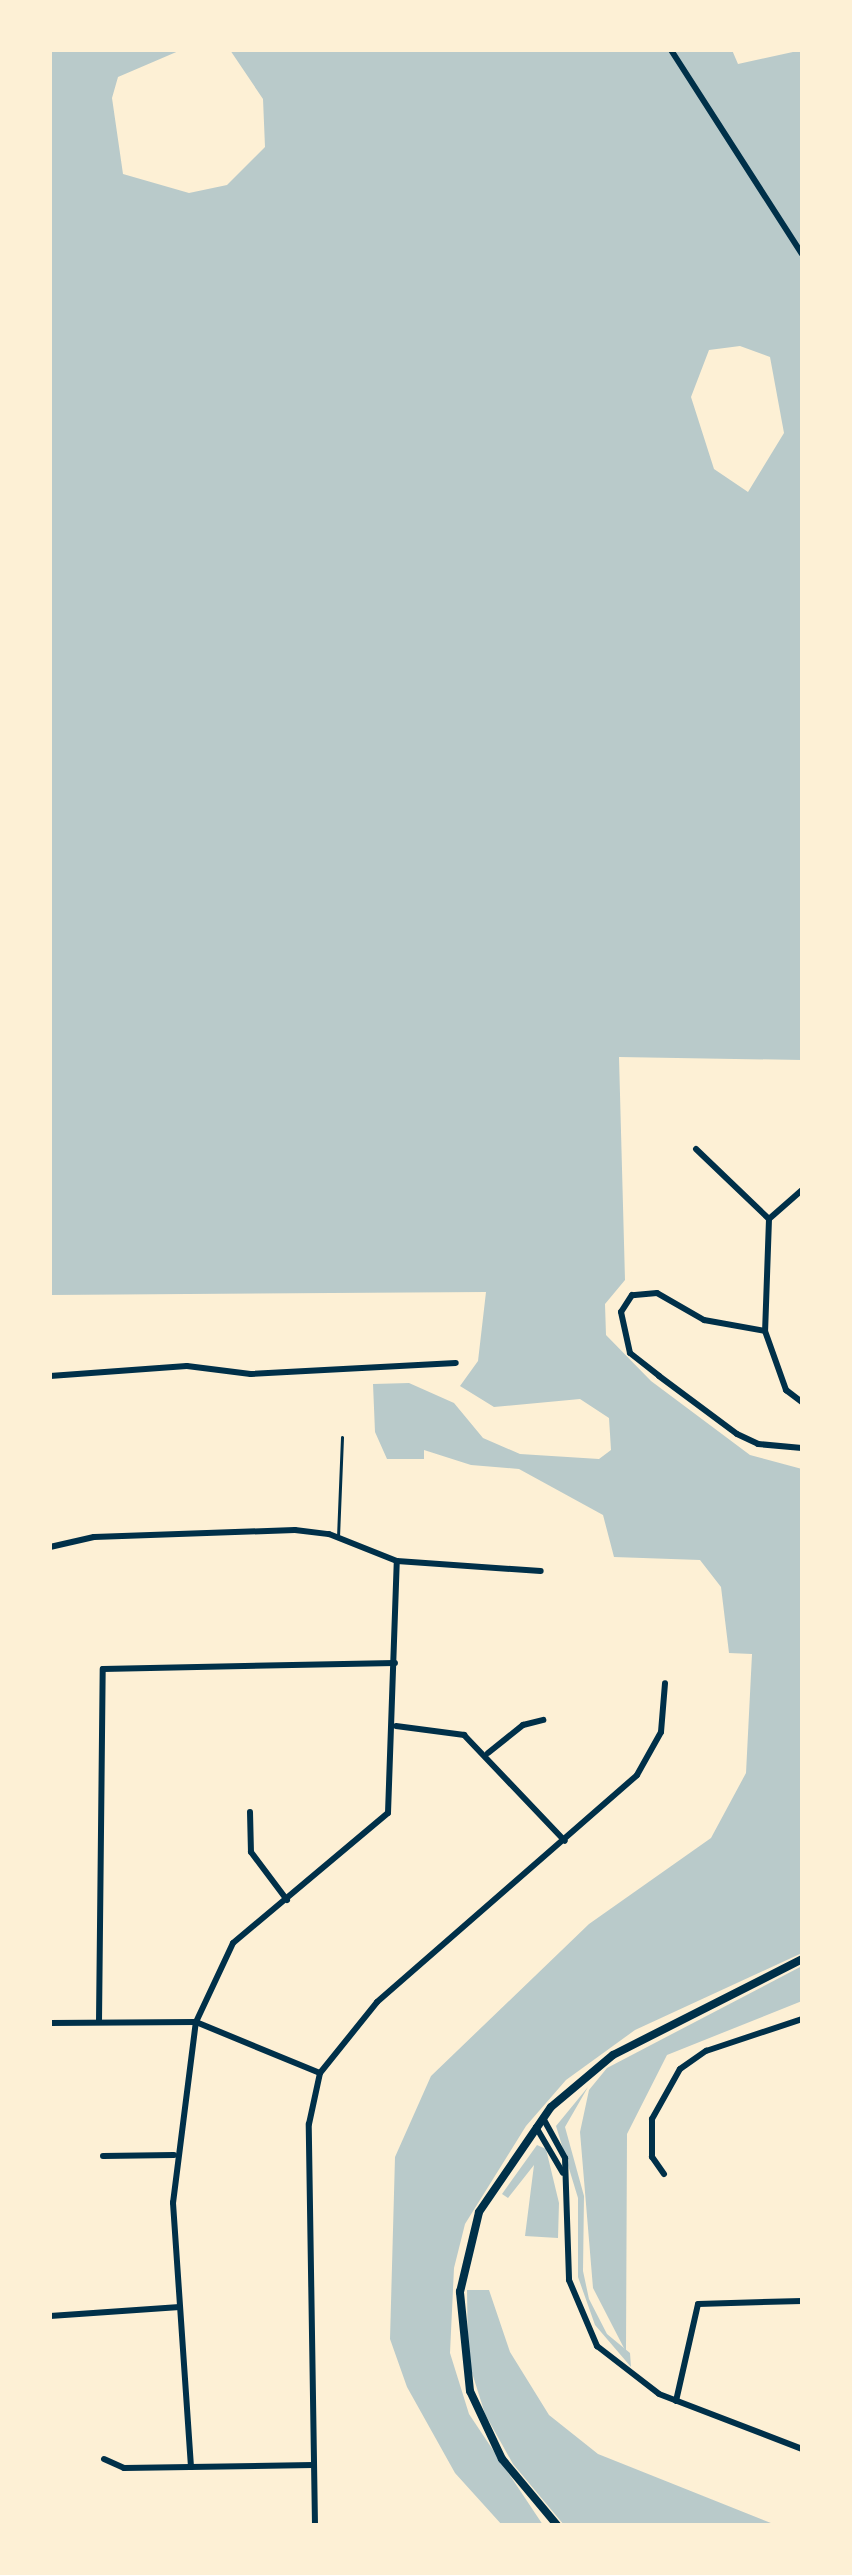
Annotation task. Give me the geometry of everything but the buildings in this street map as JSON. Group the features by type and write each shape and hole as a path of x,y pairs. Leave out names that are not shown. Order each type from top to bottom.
{"main road":[{"path":"557,2525 490,2439 470,2391 459,2327 479,2212 543,2118 624,2048 802,1959"}],"street":[{"path":"671,50 802,254"},
{"path":"696,1149 769,1219"},
{"path":"802,1190 769,1219 765,1331 786,1390 802,1402"},
{"path":"765,1331 704,1320 657,1293 632,1295 621,1312 630,1353 659,1376 737,1434 758,1444 802,1448"},
{"path":"50,1376 456,1363"},
{"path":"50,1547 94,1537 282,1530 338,1538 397,1561 541,1571"},
{"path":"191,2467 174,2155 196,2022 227,1952 384,1819 394,1792 397,1561"},
{"path":"99,2022 103,1669 395,1663"},
{"path":"315,2525 309,2124 320,2073 377,2002 565,1841 652,1752 665,1683"},
{"path":"488,1753 523,1725 543,1720"},
{"path":"396,1726 442,1727 488,1753 565,1841"},
{"path":"250,1812 251,1852 287,1900"},
{"path":"664,2174 652,2157 652,2119 680,2069 706,2051 802,2019"},
{"path":"50,2023 196,2022 320,2073"},
{"path":"543,2118 558,2137 569,2280 583,2322 629,2377 676,2401 802,2449"},
{"path":"536,2127 563,2173"},
{"path":"103,2156 174,2155"},
{"path":"676,2401 698,2304 802,2301"},
{"path":"50,2316 180,2307"},
{"path":"104,2459 124,2468 313,2465"}],"lane":[{"path":"338,1538 342,1437"}],"shaded area":[{"path":"50,50 181,50 118,77 112,98 123,174 189,193 227,185 265,147 263,99 230,50 732,50 738,64 802,50 802,1060 619,1057 625,1280 605,1304 606,1335 651,1381 750,1455 802,1469 802,1953 635,2030 566,2080 526,2126 465,2224 454,2268 450,2353 469,2414 543,2525 502,2525 455,2473 407,2387 390,2339 395,2157 431,2076 589,1924 711,1838 746,1773 752,1654 729,1653 721,1587 700,1560 614,1557 603,1515 519,1469 471,1465 424,1450 424,1459 387,1459 375,1432 373,1384 409,1383 454,1403 483,1438 520,1454 599,1459 611,1450 609,1418 580,1399 494,1407 460,1386 478,1361 486,1292 50,1295","holes":["740,346 770,357 784,433 748,492 714,469 691,397 709,350"]},
{"path":"802,1966 802,2001 667,2055 627,2134 626,2352 593,2288 580,2132 589,2090 607,2068"},
{"path":"588,2087 565,2127 584,2196 583,2271 589,2299 607,2334 630,2353 631,2367 595,2325 578,2277 578,2198 556,2126"},
{"path":"537,2145 546,2149 559,2203 558,2238 525,2236 534,2165 508,2198 502,2194"},
{"path":"467,2290 489,2290 510,2352 549,2415 598,2454 776,2525 564,2525 513,2464 485,2414 468,2360"}]}
